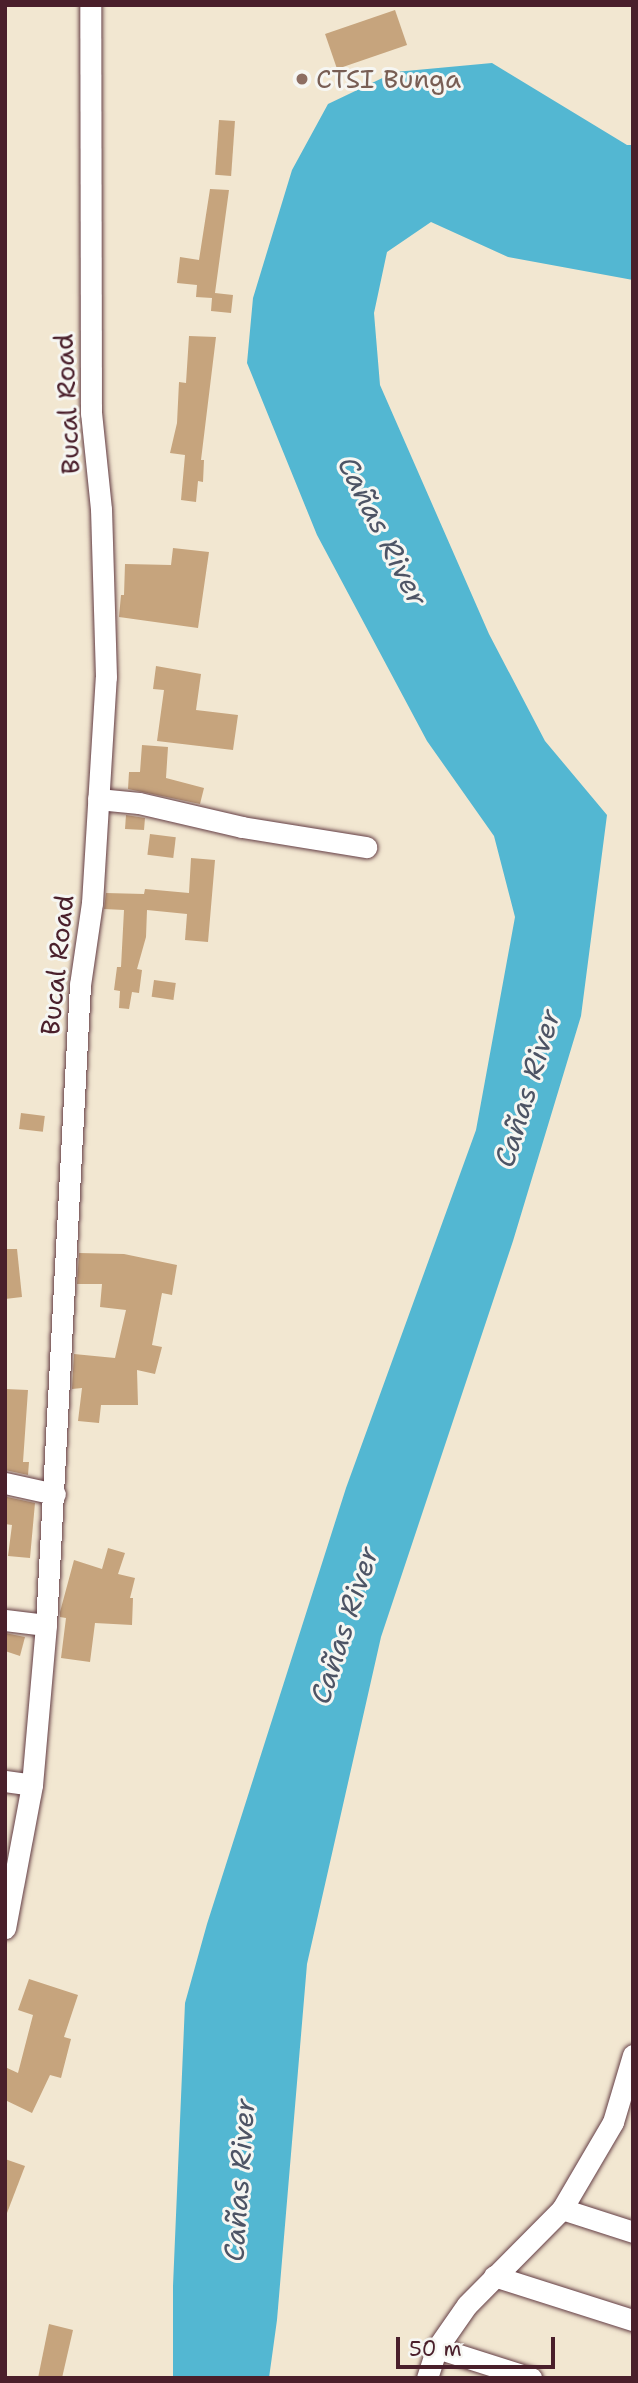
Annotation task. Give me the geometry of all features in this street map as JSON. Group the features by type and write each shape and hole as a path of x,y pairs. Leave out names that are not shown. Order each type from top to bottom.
{"street":[{"name":"Bucal Road","path":"5,1928 32,1785 46,1625 80,985 92,903 106,677 101,509 91,414 90,5"},
{"path":"98,799 139,803 242,827 366,847"},
{"path":"5,1483 55,1494"},
{"path":"5,1620 46,1625"},
{"path":"5,1781 32,1785"},
{"path":"427,2378 437,2348 467,2305 562,2209 623,2125 633,2055"},
{"path":"562,2209 633,2232"},
{"path":"494,2276 633,2320"},
{"path":"437,2348 531,2378"}],"water":[{"name":"Cañas River","path":"492,63 627,145 633,145 633,280 508,257 431,222 387,252 374,313 380,385 489,634 545,741 607,815 581,1016 513,1241 381,1637 307,1964 277,2320 269,2378 173,2378 173,2286 185,2003 207,1924 346,1488 476,1130 515,917 494,836 427,741 317,535 247,363 253,298 292,170 328,104 395,72"}],"building":[{"path":"395,10 407,45 337,69 325,34"},
{"path":"219,120 235,121 231,176 215,175"},
{"path":"210,189 229,190 215,293 233,295 231,313 211,311 212,298 196,297 197,285 177,283 180,257 199,260"},
{"path":"189,336 216,337 201,460 204,460 203,482 198,481 196,502 181,500 185,455 170,453 177,423 179,382 186,383"},
{"path":"173,548 209,552 198,628 119,617 121,595 124,595 125,564 171,565"},
{"path":"156,666 201,674 196,710 238,715 233,750 157,741 164,690 153,689"},
{"path":"142,745 168,747 166,778 204,788 200,804 128,789 129,772 140,772"},
{"path":"126,815 145,818 144,830 125,829"},
{"path":"150,834 176,837 173,858 147,855"},
{"path":"191,858 215,860 208,942 185,940 187,914 147,910 146,937 137,969 142,970 139,993 132,992 129,1009 119,1008 120,991 114,990 117,967 121,967 124,910 104,909 106,893 144,894 145,889 189,893"},
{"path":"154,980 176,983 173,1000 152,997"},
{"path":"21,1113 45,1116 43,1132 19,1129"},
{"path":"5,1249 17,1249 22,1297 5,1299"},
{"path":"79,1253 124,1254 177,1265 172,1295 162,1293 152,1345 162,1347 155,1374 137,1370 138,1405 101,1405 99,1423 78,1421 82,1388 72,1389 74,1354 115,1358 126,1310 100,1307 102,1284 77,1284"},
{"path":"5,1389 28,1390 23,1462 29,1462 28,1475 5,1470"},
{"path":"7,1497 35,1503 30,1558 8,1556 12,1525 5,1524"},
{"path":"108,1548 125,1553 118,1574 135,1578 130,1598 133,1598 132,1625 95,1623 90,1662 61,1658 66,1618 60,1617 60,1612 74,1560 102,1569"},
{"path":"5,1633 25,1637 20,1656 5,1651"},
{"path":"29,1979 78,1995 64,2037 71,2039 61,2078 50,2075 32,2113 5,2100 5,2067 18,2073 33,2015 18,2010"},
{"path":"5,2159 25,2166 7,2213 5,2213"},
{"path":"49,2324 73,2330 62,2378 38,2378"}],"place":[{"name":"CTSI Bunga","path":"302,79"}]}
